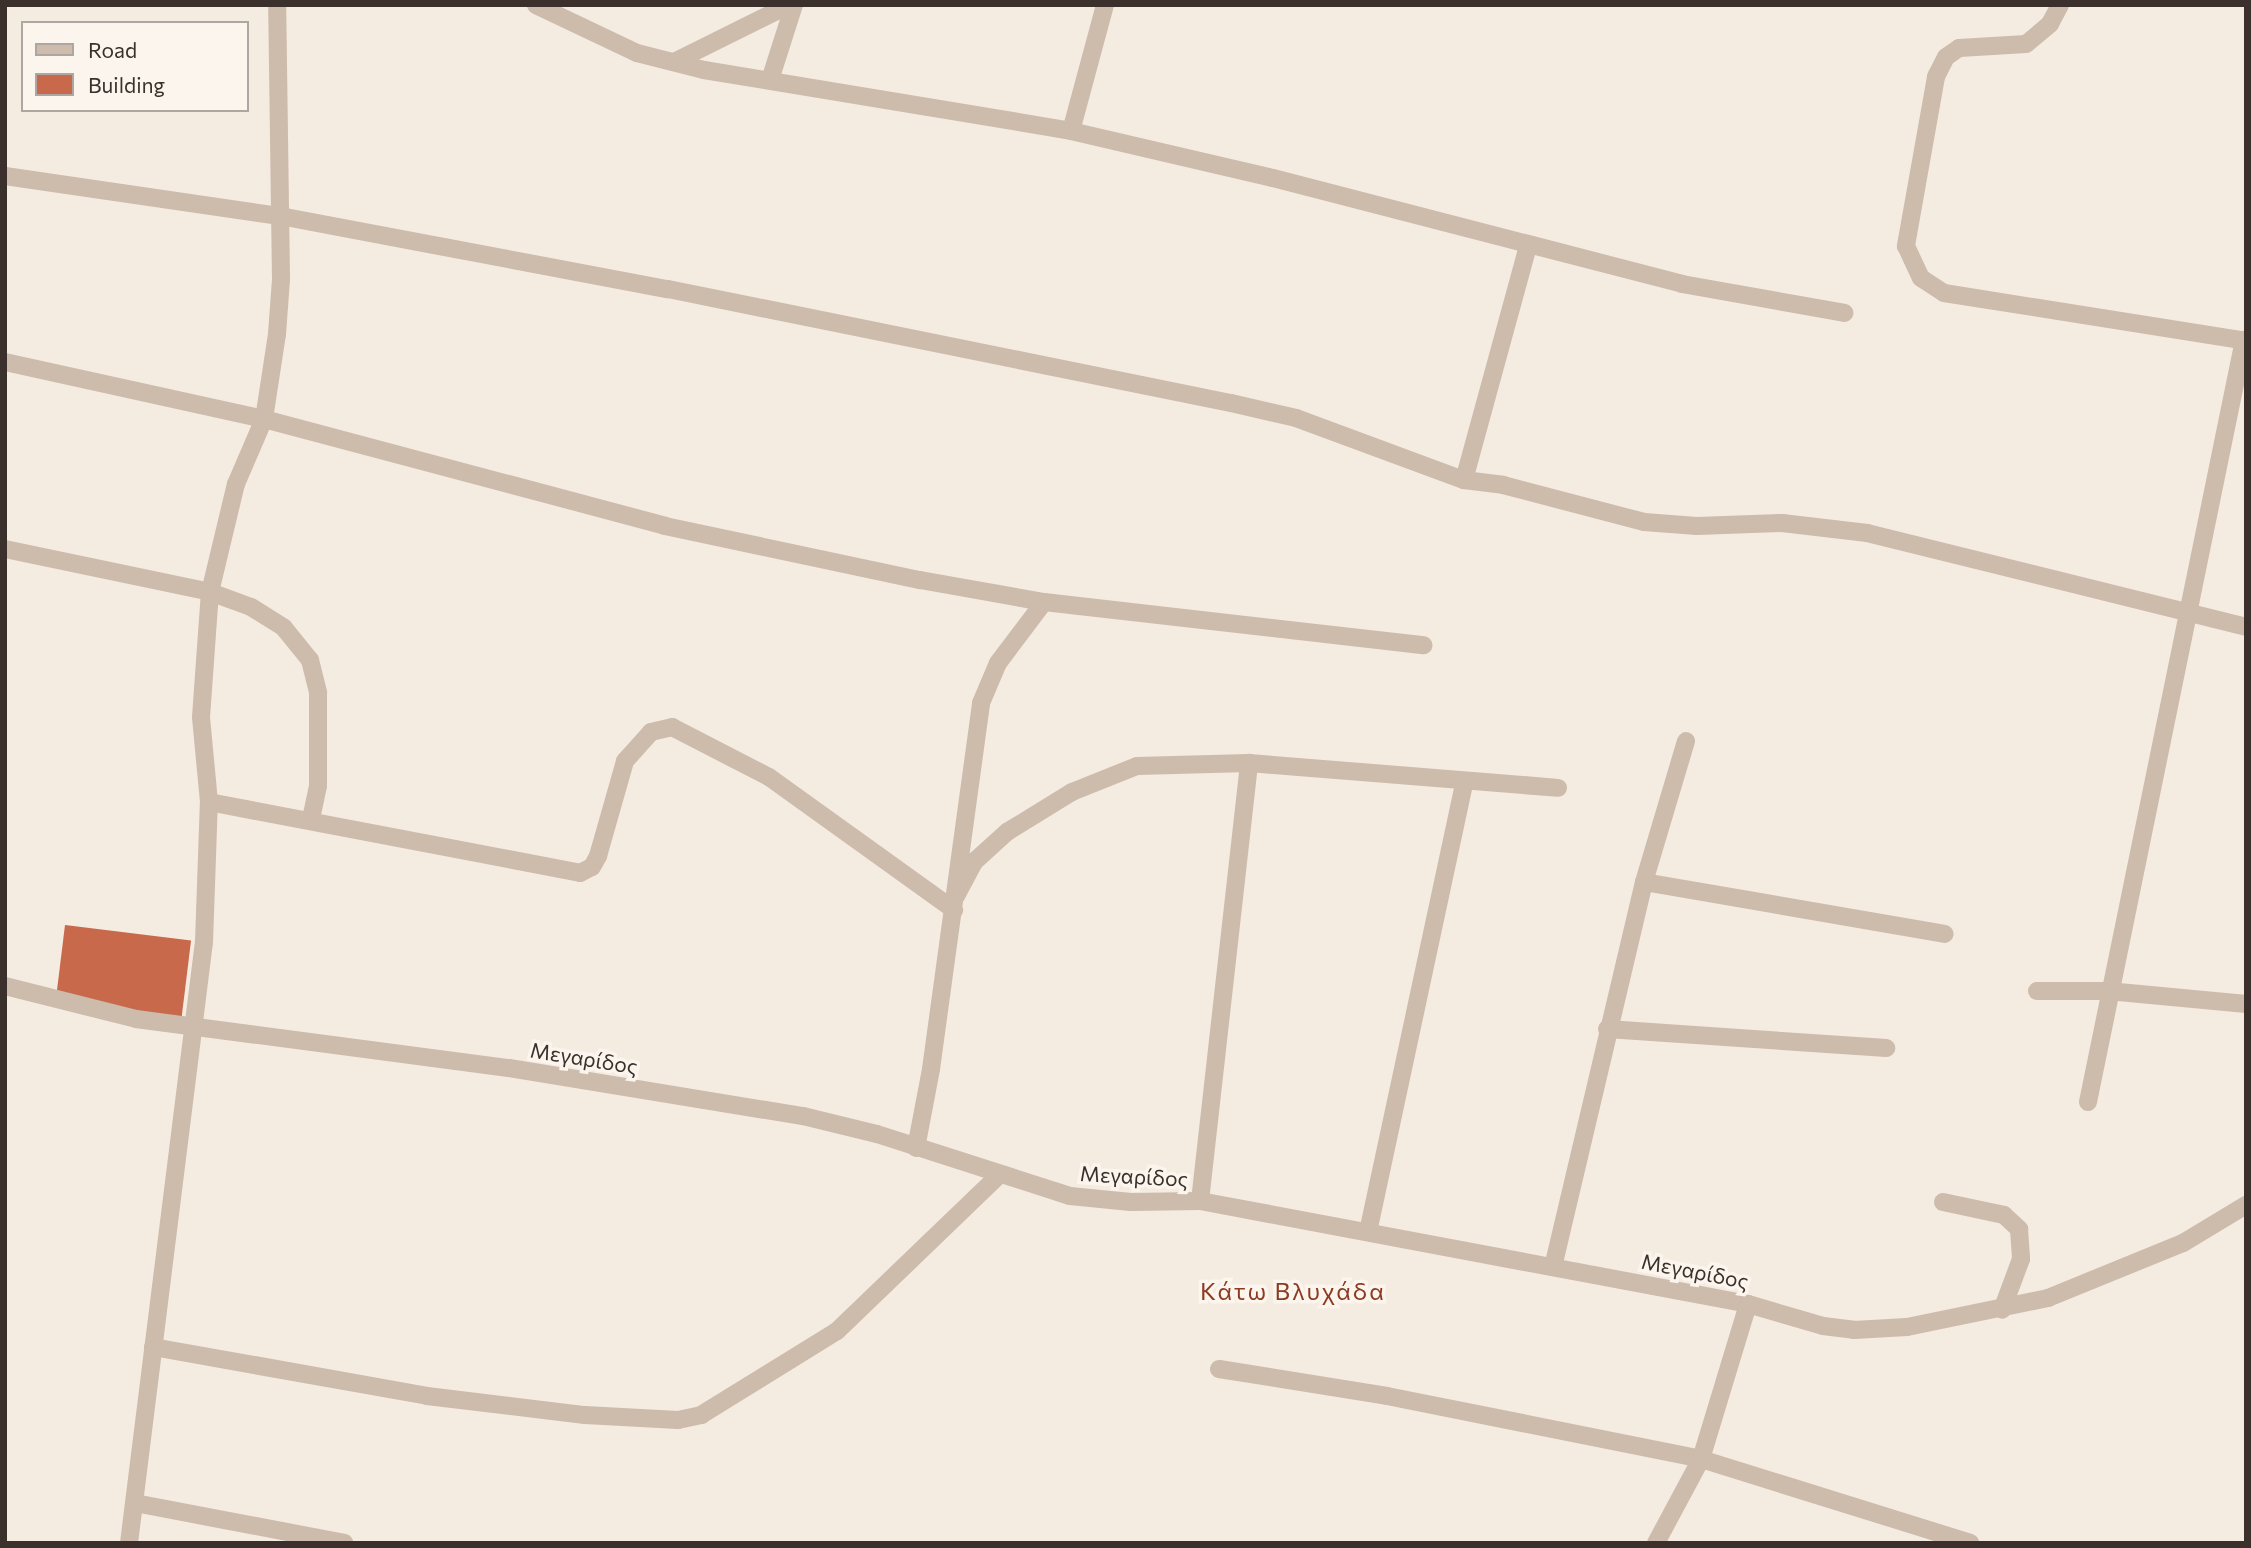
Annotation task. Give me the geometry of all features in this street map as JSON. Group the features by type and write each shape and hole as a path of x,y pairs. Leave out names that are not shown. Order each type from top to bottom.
{"street":[{"path":"129,1543 191,1028 204,942 209,802 201,717 210,592 236,484 264,419 277,334 280,216 277,5"},
{"path":"536,5 637,53 674,62 1071,131 1273,178 1682,284 1844,313"},
{"path":"674,62 792,5"},
{"path":"770,80 792,5"},
{"path":"1071,131 1105,5"},
{"path":"2060,5 2050,24 2026,44 1959,48 1946,57 1936,77 1906,246 1921,278 1944,293 2245,341 2190,615 2108,991 2088,1102"},
{"path":"5,176 280,216 1231,403 1296,418 1464,480 1503,485 1644,522 1698,526 1782,523 1867,533 2246,627"},
{"path":"1464,480 1528,246"},
{"path":"5,362 264,419 666,526 1044,602 1424,645"},
{"path":"5,549 210,592 251,607 284,628 310,660 321,722 318,786 311,820"},
{"path":"916,1148 955,903 981,703 998,663 1044,602"},
{"path":"209,802 580,873 592,867 598,856 625,761 651,732 672,727 769,778 955,903"},
{"path":"1553,1268 1607,1029 1644,882 1686,741"},
{"path":"955,903 975,861 1007,832 1072,792 1137,766 1250,763 1464,783 1558,788"},
{"path":"1200,1201 1250,763"},
{"path":"1368,1232 1464,783"},
{"path":"1644,882 1945,934"},
{"name":"Μεγαρίδος","path":"5,986 191,1028 509,1068 790,1114 877,1134 998,1176 1070,1196 1131,1202 1200,1201 1748,1304 1811,1323 1854,1330 1907,1327 2002,1310 2100,1279 2171,1248 2246,1205"},
{"path":"2037,991 2108,991 2246,1004"},
{"path":"1607,1029 1886,1048"},
{"path":"153,1347 427,1396 585,1415 678,1420 701,1415 836,1331 998,1176"},
{"path":"1943,1202 2004,1215 2019,1229 2021,1259 2002,1310"},
{"path":"1656,1543 1701,1459 1748,1304"},
{"path":"1219,1369 1387,1395 1701,1459 1970,1543"},
{"path":"135,1503 344,1543"}],"building":[{"path":"65,925 191,940 182,1017 56,1001"}],"district":[{"name":"Κάτω Βλυχάδα","path":"1293,1291"}]}
